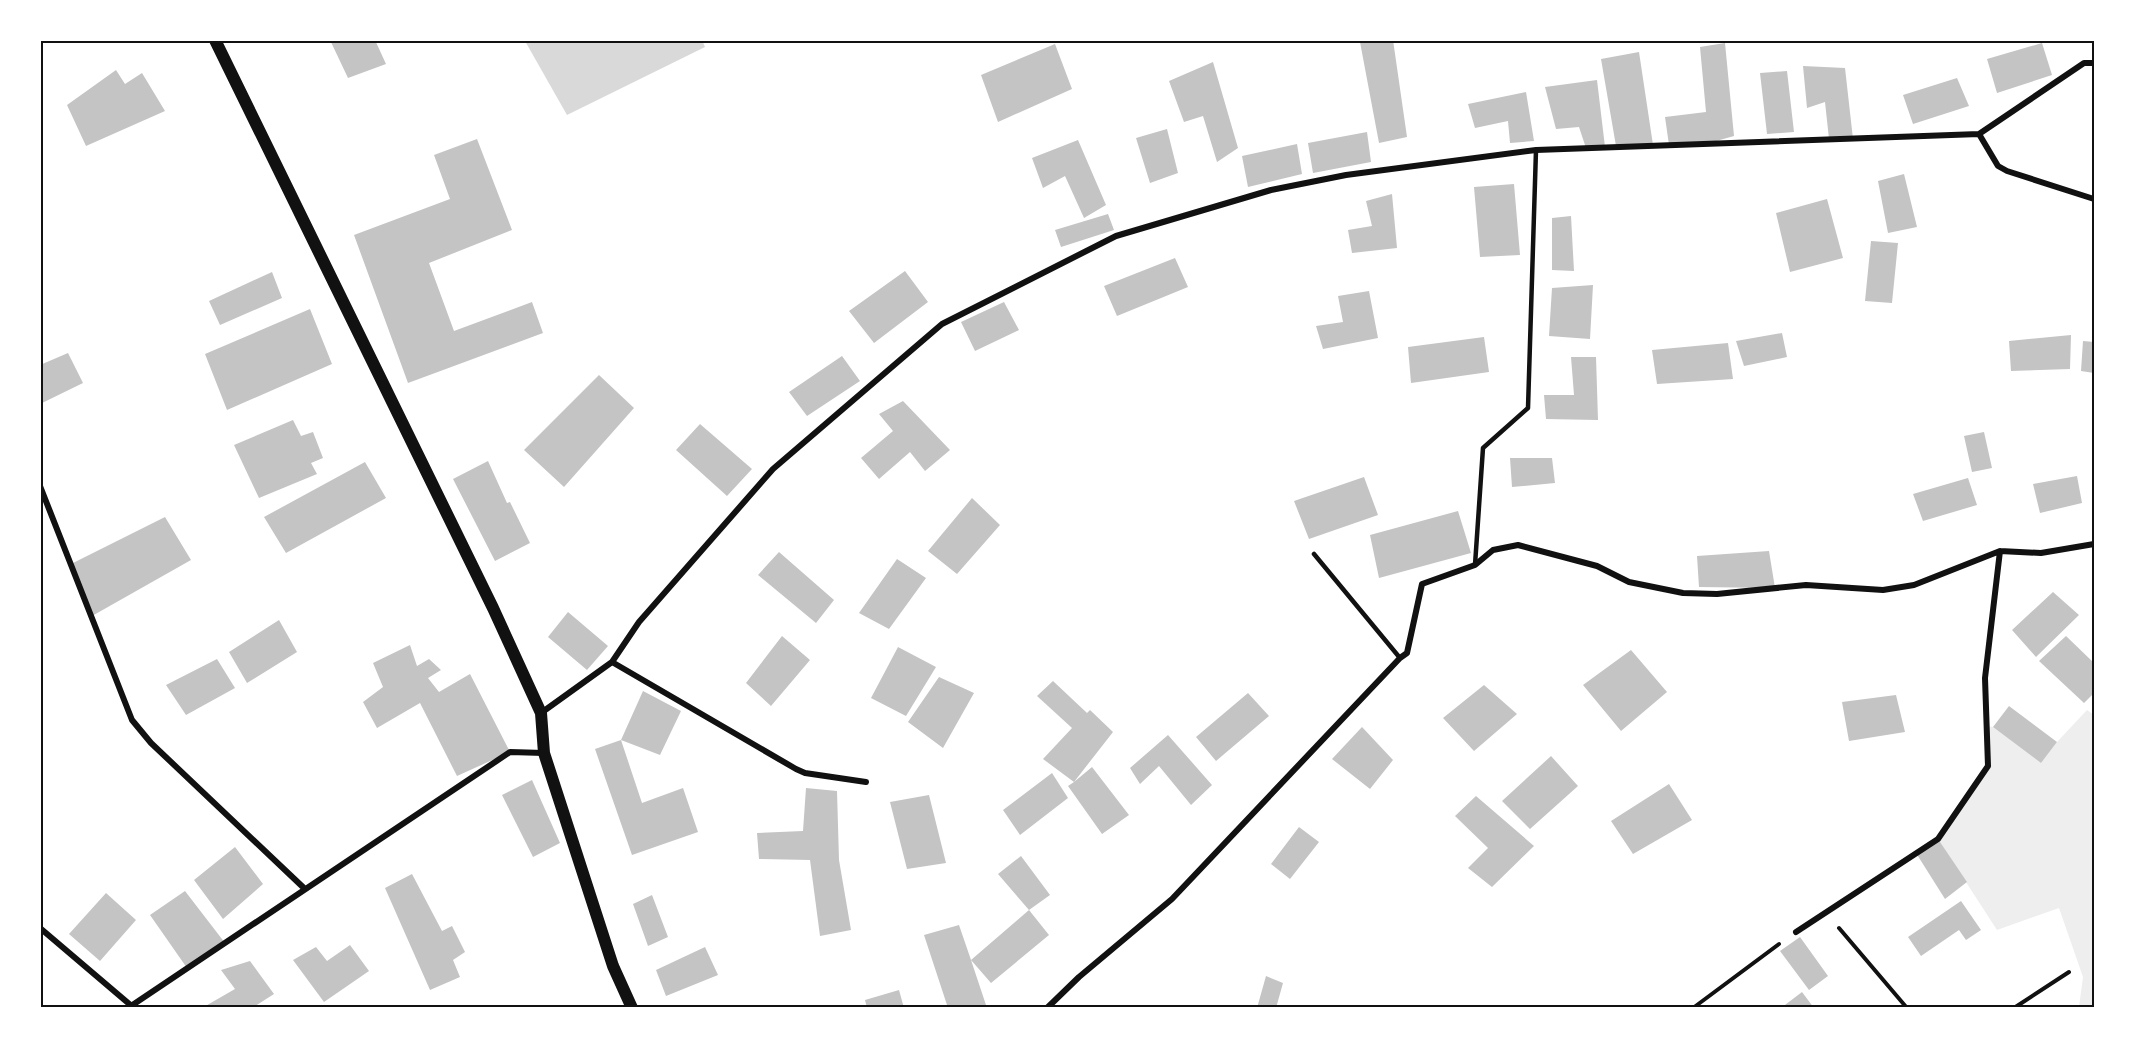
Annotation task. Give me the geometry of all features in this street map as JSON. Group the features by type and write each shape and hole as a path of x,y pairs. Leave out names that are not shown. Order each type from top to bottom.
{"main road":[{"path":"215,40 493,608 541,713 543,753 613,966 632,1008"}],"street":[{"path":"541,713 612,662 639,622 772,469 942,324 1116,236 1270,190 1346,175 1536,150 1979,134 2084,63 2094,63"},
{"path":"1979,134 1998,166 2007,171 2094,199"},
{"path":"40,486 132,720 151,743 305,889"},
{"path":"1047,1008 1079,977 1172,899 1407,653 1422,584 1475,565 1493,550 1518,545 1597,566 1629,582 1683,593 1717,594 1806,585 1883,590 1914,585 2000,552 2041,553 2094,544"},
{"path":"1796,932 1938,839 1988,766 1985,678 2000,552"},
{"path":"612,662 796,769 805,773 866,782"},
{"path":"40,928 131,1007 510,752 543,753"}],"lane":[{"path":"1475,565 1483,448 1528,408 1536,150"},
{"path":"1314,554 1400,658"}],"path":[{"path":"1825,912 1907,1008"},
{"path":"1693,1008 1796,932"},
{"path":"2014,1008 2069,972"}],"shaded area":[{"path":"702,40 705,47 567,115 525,41"},
{"path":"2087,710 2094,715 2094,1007 2079,1007 2083,977 2059,908 1997,930 1938,839 1988,766 1986,726 1993,727 2041,763"}],"building":[{"path":"330,40 375,40 386,64 348,78"},
{"path":"1393,40 1407,137 1379,143 1360,42"},
{"path":"1725,43 1734,136 1709,143 1669,145 1665,117 1706,112 1700,47"},
{"path":"2042,43 2052,75 1997,93 1987,59"},
{"path":"1055,44 1072,89 998,122 981,75"},
{"path":"1639,52 1653,145 1616,146 1601,59"},
{"path":"1213,62 1238,148 1217,162 1203,116 1184,122 1169,81"},
{"path":"1803,66 1845,68 1853,139 1829,139 1825,102 1807,108"},
{"path":"116,70 125,84 142,73 165,111 86,146 67,105"},
{"path":"1787,71 1794,132 1767,134 1760,73"},
{"path":"1957,78 1969,106 1913,124 1903,95"},
{"path":"1597,80 1605,147 1586,148 1579,127 1556,129 1545,87"},
{"path":"1526,92 1534,141 1510,143 1508,121 1475,128 1468,104"},
{"path":"1167,129 1178,173 1150,183 1136,138"},
{"path":"1367,132 1371,162 1313,173 1308,143"},
{"path":"477,139 512,230 429,263 454,331 532,302 543,333 408,383 354,235 450,199 434,155"},
{"path":"1078,140 1106,205 1084,218 1065,176 1043,188 1032,158"},
{"path":"1297,144 1302,174 1248,187 1242,156"},
{"path":"1904,174 1917,227 1888,233 1878,181"},
{"path":"1514,184 1520,255 1480,257 1474,187"},
{"path":"1392,194 1397,248 1352,253 1348,230 1372,226 1366,201"},
{"path":"1827,199 1843,258 1790,272 1776,213"},
{"path":"1108,214 1114,230 1061,247 1055,230"},
{"path":"1571,216 1574,271 1552,270 1552,218"},
{"path":"1871,241 1898,243 1892,303 1865,301"},
{"path":"1175,258 1188,287 1117,316 1104,286"},
{"path":"905,271 928,302 874,343 849,311"},
{"path":"272,272 282,298 220,325 209,301"},
{"path":"1593,285 1590,339 1549,336 1552,288"},
{"path":"1369,291 1378,338 1323,349 1316,326 1343,322 1338,296"},
{"path":"1004,302 1019,330 975,351 961,322"},
{"path":"310,309 332,364 227,410 205,354"},
{"path":"1782,333 1787,357 1744,366 1736,341"},
{"path":"2071,335 2070,369 2011,371 2009,341"},
{"path":"1484,337 1489,372 1411,383 1408,347"},
{"path":"2083,341 2094,342 2094,373 2081,371"},
{"path":"1728,343 1733,379 1657,384 1652,350"},
{"path":"68,353 83,383 40,404 40,365"},
{"path":"842,356 860,381 807,416 789,392"},
{"path":"1571,357 1596,357 1598,420 1546,419 1544,395 1574,395"},
{"path":"599,375 634,408 564,487 524,450"},
{"path":"903,401 950,450 925,471 910,452 879,479 861,458 893,431 879,414"},
{"path":"293,420 301,436 313,432 323,458 311,463 317,474 259,498 234,445"},
{"path":"700,424 752,469 727,496 676,450"},
{"path":"1984,432 1992,468 1972,472 1964,436"},
{"path":"1510,458 1552,458 1555,483 1512,487"},
{"path":"488,461 507,503 510,502 530,543 495,561 453,479"},
{"path":"365,462 386,498 286,553 264,517"},
{"path":"2077,476 2082,503 2040,513 2033,484"},
{"path":"1364,477 1378,515 1309,539 1294,501"},
{"path":"1968,478 1977,505 1923,521 1913,494"},
{"path":"972,498 1000,525 957,574 928,551"},
{"path":"1458,511 1471,553 1379,578 1370,535"},
{"path":"165,517 191,560 92,616 71,564"},
{"path":"1769,551 1775,588 1699,587 1697,556"},
{"path":"779,552 834,600 816,623 758,575"},
{"path":"897,559 926,578 889,629 859,613"},
{"path":"2053,592 2079,615 2036,657 2012,630"},
{"path":"568,612 608,646 587,670 548,637"},
{"path":"279,620 297,652 247,683 229,652"},
{"path":"782,636 810,660 771,706 746,683"},
{"path":"2066,636 2094,663 2094,693 2084,703 2039,661"},
{"path":"410,645 417,666 429,659 441,670 428,678 439,692 470,674 510,752 457,776 420,703 377,728 363,702 383,687 373,663"},
{"path":"898,647 936,667 906,716 871,698"},
{"path":"1631,650 1667,692 1621,731 1583,685"},
{"path":"217,659 235,688 186,715 166,685"},
{"path":"939,677 974,693 943,748 908,722"},
{"path":"1053,681 1087,713 1090,710 1113,732 1074,782 1043,759 1072,728 1037,696"},
{"path":"1484,685 1517,714 1474,751 1443,718"},
{"path":"643,691 681,711 660,755 621,740"},
{"path":"1248,693 1269,716 1216,761 1196,737"},
{"path":"1896,695 1905,732 1849,741 1842,702"},
{"path":"2009,706 2057,742 2041,763 1993,727"},
{"path":"1362,727 1393,760 1370,789 1332,759"},
{"path":"1168,735 1212,785 1191,805 1159,766 1140,784 1130,768"},
{"path":"621,740 642,803 683,788 698,832 632,855 595,749"},
{"path":"1551,756 1578,786 1530,829 1502,801"},
{"path":"1092,767 1129,815 1102,834 1068,786"},
{"path":"1052,773 1068,798 1020,835 1003,810"},
{"path":"532,780 560,843 533,857 502,795"},
{"path":"1669,784 1692,820 1633,854 1611,821"},
{"path":"806,788 837,791 839,860 851,930 820,936 810,860 759,859 757,833 803,831"},
{"path":"929,795 946,863 907,869 890,802"},
{"path":"1476,796 1534,846 1492,887 1468,868 1488,848 1455,816"},
{"path":"1299,827 1319,842 1290,879 1271,864"},
{"path":"1938,839 1967,882 1945,899 1916,853"},
{"path":"235,847 263,884 223,919 194,880"},
{"path":"1021,856 1050,895 1029,910 998,874"},
{"path":"412,874 442,931 452,926 465,952 453,960 460,977 430,990 385,888"},
{"path":"185,891 225,943 187,968 150,915"},
{"path":"106,893 136,920 100,961 69,934"},
{"path":"652,895 668,937 648,946 633,904"},
{"path":"1961,901 1981,930 1966,940 1959,930 1921,956 1908,937"},
{"path":"1029,910 1049,935 991,983 971,960"},
{"path":"959,925 987,1008 948,1008 924,935"},
{"path":"1800,937 1828,976 1809,990 1780,951"},
{"path":"350,945 369,971 324,1002 293,960 316,947 327,961"},
{"path":"705,947 718,975 666,996 656,970"},
{"path":"250,961 274,994 252,1008 202,1008 235,989 221,970"},
{"path":"1266,976 1283,983 1276,1008 1257,1008"},
{"path":"899,990 904,1008 867,1008 865,1000"},
{"path":"1802,992 1814,1008 1781,1008"}]}
